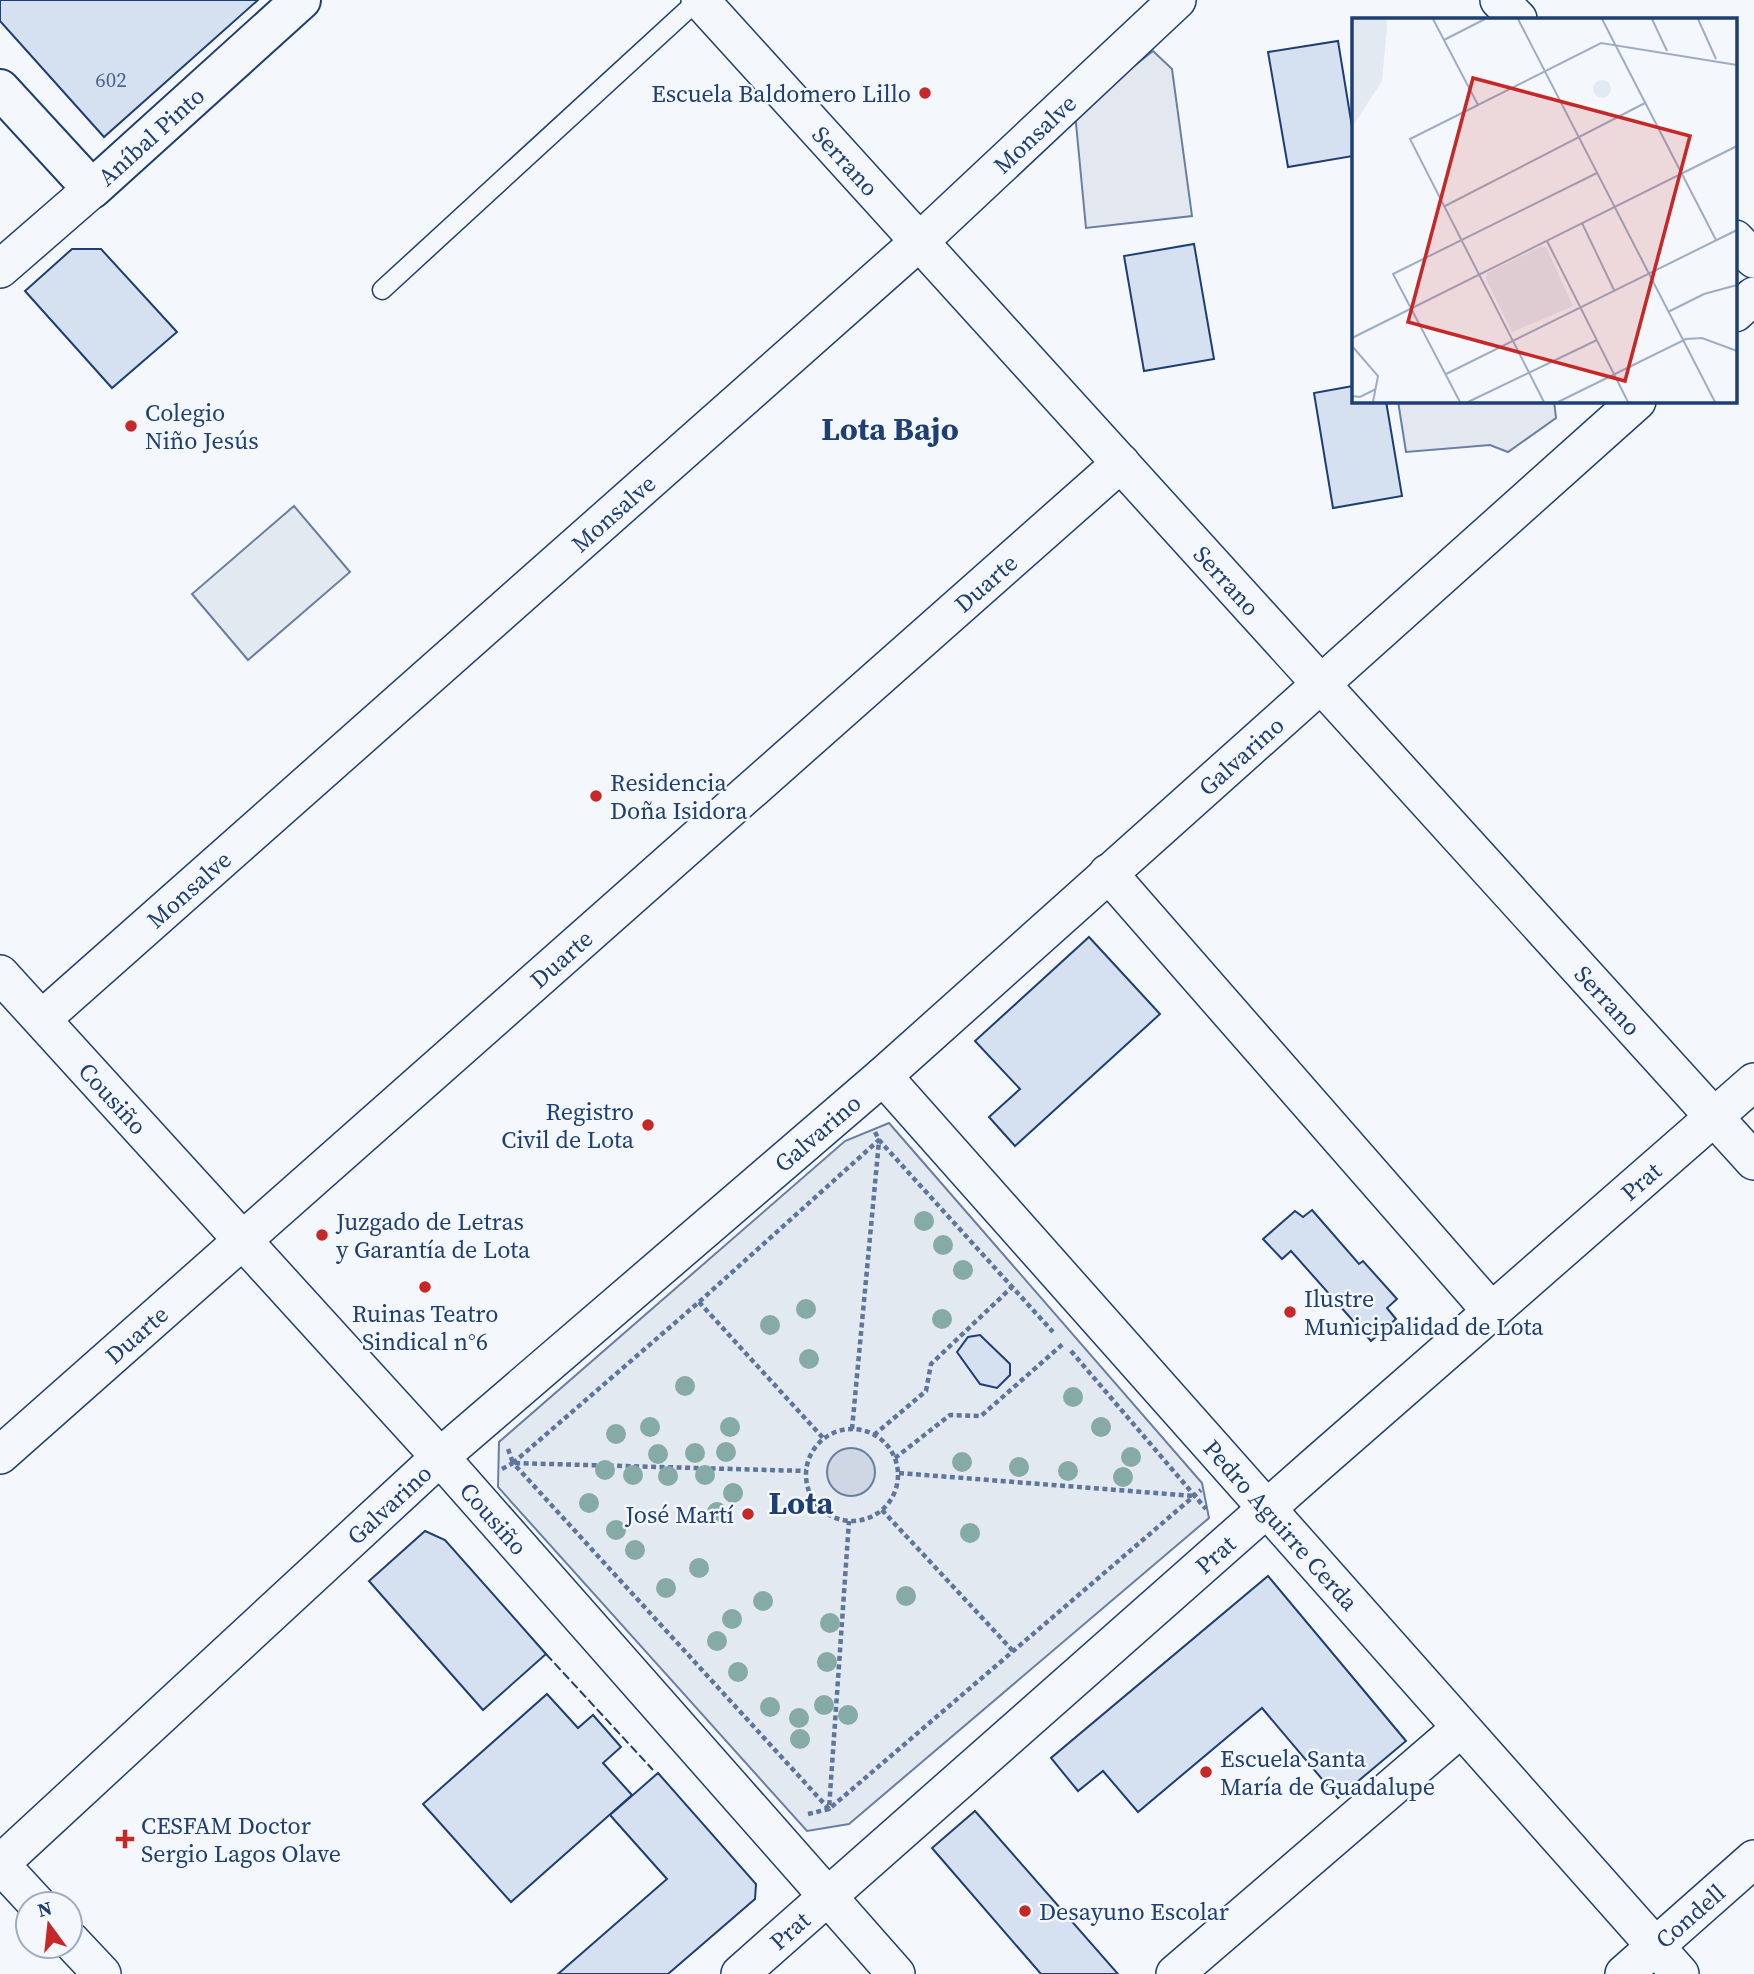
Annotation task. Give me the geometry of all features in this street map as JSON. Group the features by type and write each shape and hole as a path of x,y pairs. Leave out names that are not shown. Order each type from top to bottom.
{"main road":[{"name":"Aníbal Pinto","path":"92,189 301,0"},
{"path":"0,89 92,189"}],"street":[{"name":"Serrano","path":"699,0 1754,1161"},
{"name":"Monsalve","path":"42,1019 920,241 1177,0"},
{"path":"1499,0 1517,18"},
{"name":"Aníbal Pinto","path":"0,269 92,189"},
{"path":"1736,240 1754,259"},
{"path":"1736,312 1754,296"},
{"name":"Galvarino","path":"0,1864 440,1457 881,1091 1108,873 1636,402"},
{"name":"Duarte","path":"0,1455 1121,463"},
{"path":"1108,873 1492,1312"},
{"name":"Cousiño","path":"0,974 440,1457 896,1974"},
{"name":"Prat","path":"740,1974 1754,1082"},
{"name":"Pedro Aguirre Cerda","path":"881,1091 1229,1467 1680,1974"},
{"path":"1175,1974 1461,1728"},
{"name":"Condell","path":"1624,1974 1754,1858"},
{"path":"0,1864 24,1890"},
{"path":"84,1955 102,1974"}],"lane":[{"path":"382,290 699,0"}],"path":[{"path":"852,1429 880,1140 881,1091"},
{"path":"881,1091 880,1140 1064,1343 1233,1539"},
{"path":"470,1491 513,1463 880,1140"},
{"path":"874,1435 926,1391 931,1364 1012,1287"},
{"path":"699,1302 824,1439"},
{"path":"895,1458 950,1415 981,1416 1064,1343"},
{"path":"496,1409 513,1463 829,1809"},
{"path":"852,1429 874,1435 890,1448 898,1473 892,1500 882,1510 864,1520 849,1521 830,1516 819,1508 806,1485 806,1471 808,1459 815,1447 842,1430 852,1429"},
{"path":"513,1463 806,1471"},
{"path":"765,1825 829,1809 1229,1467"},
{"path":"898,1473 1194,1496"},
{"path":"882,1510 1013,1651"},
{"path":"829,1809 849,1521"}],"shaded area":[{"path":"1153,51 1172,69 1192,216 1086,228 1075,113"},
{"path":"1398,402 1554,402 1556,418 1508,452 1490,445 1406,452"},
{"path":"294,506 350,572 248,660 192,594"},
{"path":"889,1123 1202,1483 1209,1518 849,1824 807,1831 498,1487 499,1442 845,1141"},
{"path":"851,1448 868,1455 875,1472 868,1489 851,1496 834,1489 827,1472 834,1455"}],"building":[{"path":"0,0 258,0 104,137 0,21"},
{"path":"1338,41 1352,127 1352,156 1288,167 1268,52"},
{"path":"1194,244 1214,359 1144,371 1124,256"},
{"path":"72,249 101,249 177,332 112,388 25,291"},
{"path":"1352,386 1352,402 1386,402 1402,496 1333,508 1314,393"},
{"path":"1089,937 1160,1014 1015,1146 989,1117 1020,1089 975,1041"},
{"path":"1312,1210 1359,1264 1363,1261 1397,1299 1387,1308 1396,1319 1371,1341 1291,1251 1282,1259 1263,1239 1295,1211 1303,1217"},
{"path":"980,1335 1010,1364 1010,1375 997,1388 980,1384 957,1352 968,1337"},
{"path":"425,1531 445,1540 546,1654 483,1710 369,1581"},
{"path":"1268,1576 1406,1741 1338,1798 1262,1708 1138,1812 1103,1771 1078,1791 1051,1758"},
{"path":"547,1694 578,1728 593,1715 621,1747 603,1763 632,1795 511,1902 423,1804"},
{"path":"658,1773 756,1884 755,1899 668,1974 558,1974 667,1879 610,1815"},
{"name":"Desayuno Escolar","path":"975,1811 1118,1974 1041,1974 932,1848"}],"fence":[{"path":"546,1654 653,1770"}],"place":[{"name":"Escuela Baldomero Lillo","path":"925,93"},
{"name":"Colegio Niño Jesús","path":"131,426"},
{"name":"Residencia Doña Isidora","path":"596,796"},
{"name":"Registro Civil de Lota","path":"648,1125"},
{"name":"Juzgado de Letras y Garantía de Lota","path":"322,1235"},
{"name":"Ruinas Teatro Sindical n°6","path":"425,1287"},
{"name":"Ilustre Municipalidad de Lota","path":"1290,1312"},
{"name":"José Martí","path":"748,1514"},
{"name":"Escuela Santa María de Guadalupe","path":"1206,1772"},
{"name":"CESFAM Doctor Sergio Lagos Olave","path":"125,1839"},
{"name":"Desayuno Escolar","path":"1025,1911"}],"district":[{"name":"Lota Bajo","path":"890,429"},
{"name":"Lota","path":"801,1503"}]}
